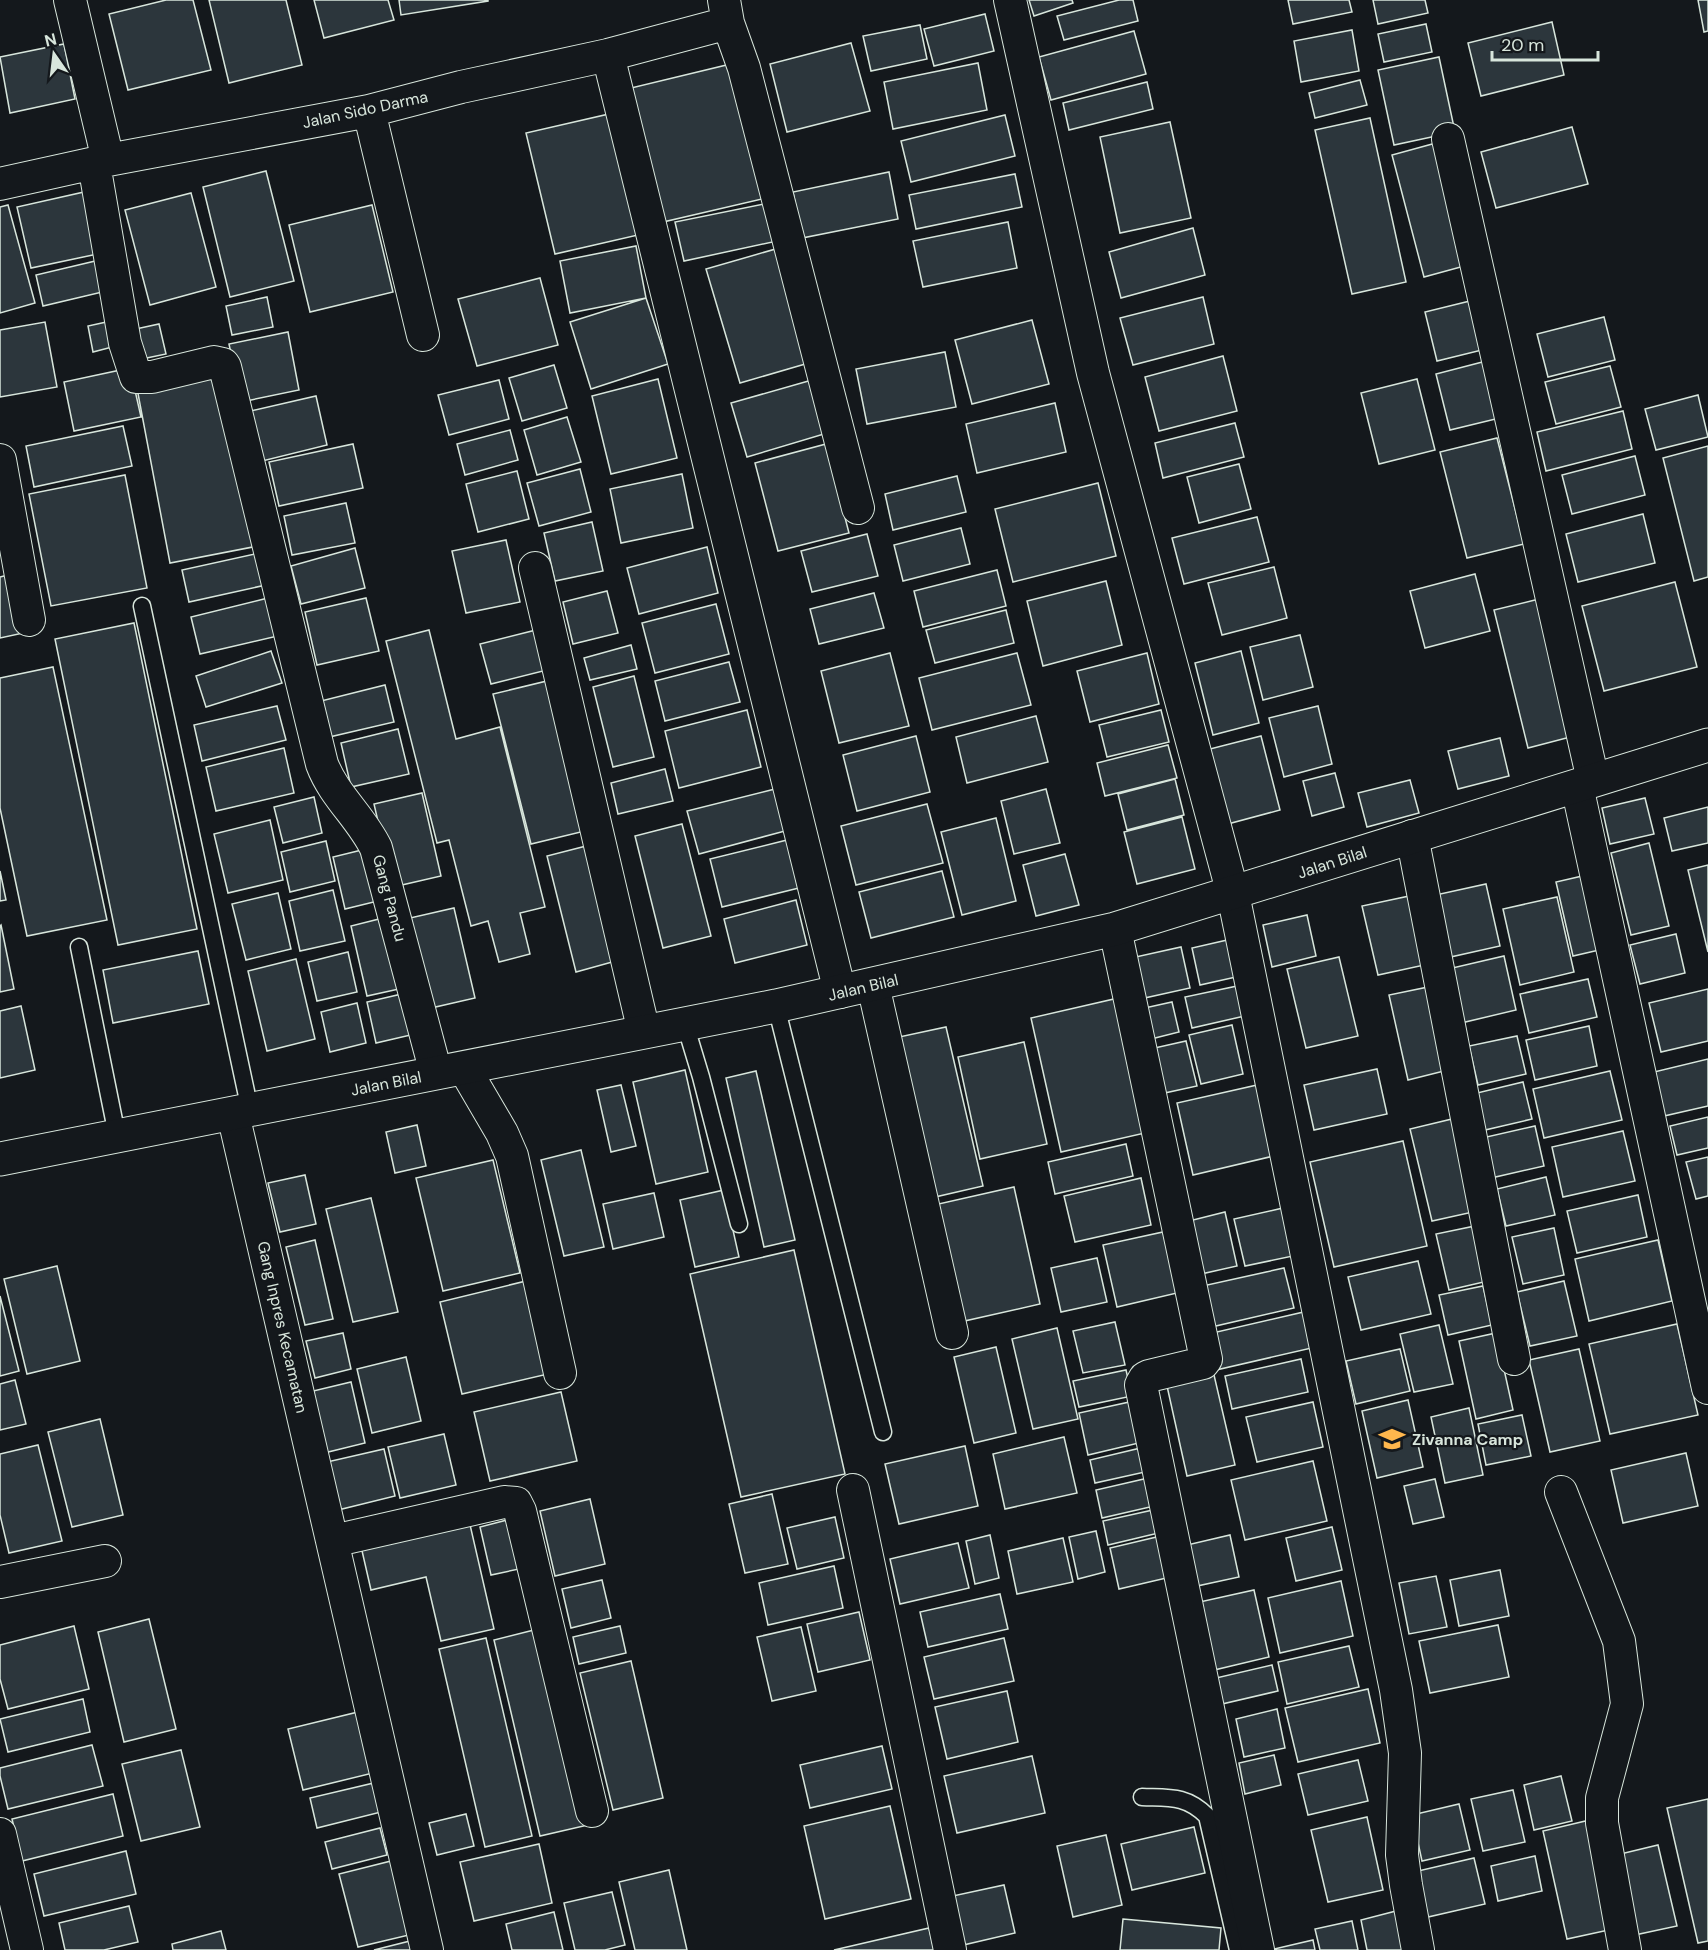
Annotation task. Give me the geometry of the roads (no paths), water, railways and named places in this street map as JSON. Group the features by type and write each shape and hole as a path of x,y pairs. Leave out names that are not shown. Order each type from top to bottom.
{"main road":[{"name":"Jalan Bilal","path":"0,1159 776,1006 1115,929 1708,745"}],"street":[{"path":"70,0 101,162"},
{"path":"1010,0 1093,373 1233,894 1396,1690 1405,1753 1402,1855 1418,1950"},
{"path":"726,11 744,68 858,508"},
{"name":"Jalan Sido Darma","path":"0,184 101,162 369,111 461,87 608,55 726,11"},
{"path":"608,55 840,992"},
{"path":"369,111 423,335"},
{"path":"1448,139 1585,783 1708,1388"},
{"name":"Gang Pandu","path":"101,162 129,361 136,377 152,377 214,362 223,364 225,367 322,765 334,790 363,825 376,848 450,1071 502,1133 512,1156 560,1373"},
{"path":"0,460 29,620"},
{"path":"535,568 644,1032"},
{"path":"1412,836 1514,1359"},
{"path":"1115,929 1206,1359 1203,1363 1149,1376 1141,1385 1258,1950"},
{"path":"873,985 952,1333"},
{"name":"Gang Inpres Kecamatan","path":"241,1112 333,1541 427,1950"},
{"path":"853,1490 950,1950"},
{"path":"1561,1492 1619,1641 1627,1704 1602,1798 1602,1823 1625,1950"},
{"path":"333,1541 504,1502 516,1503 520,1511 592,1811"},
{"path":"0,1582 105,1561"},
{"path":"0,1834 27,1950"}],"lane":[{"path":"142,606 241,1112"},
{"path":"79,947 117,1135"},
{"path":"776,1006 883,1431"},
{"path":"685,1024 739,1224"},
{"path":"1142,1797 1176,1798 1196,1805 1207,1816 1238,1950"}],"place":[{"name":"Zivanna Camp","path":"1392,1439"}]}
